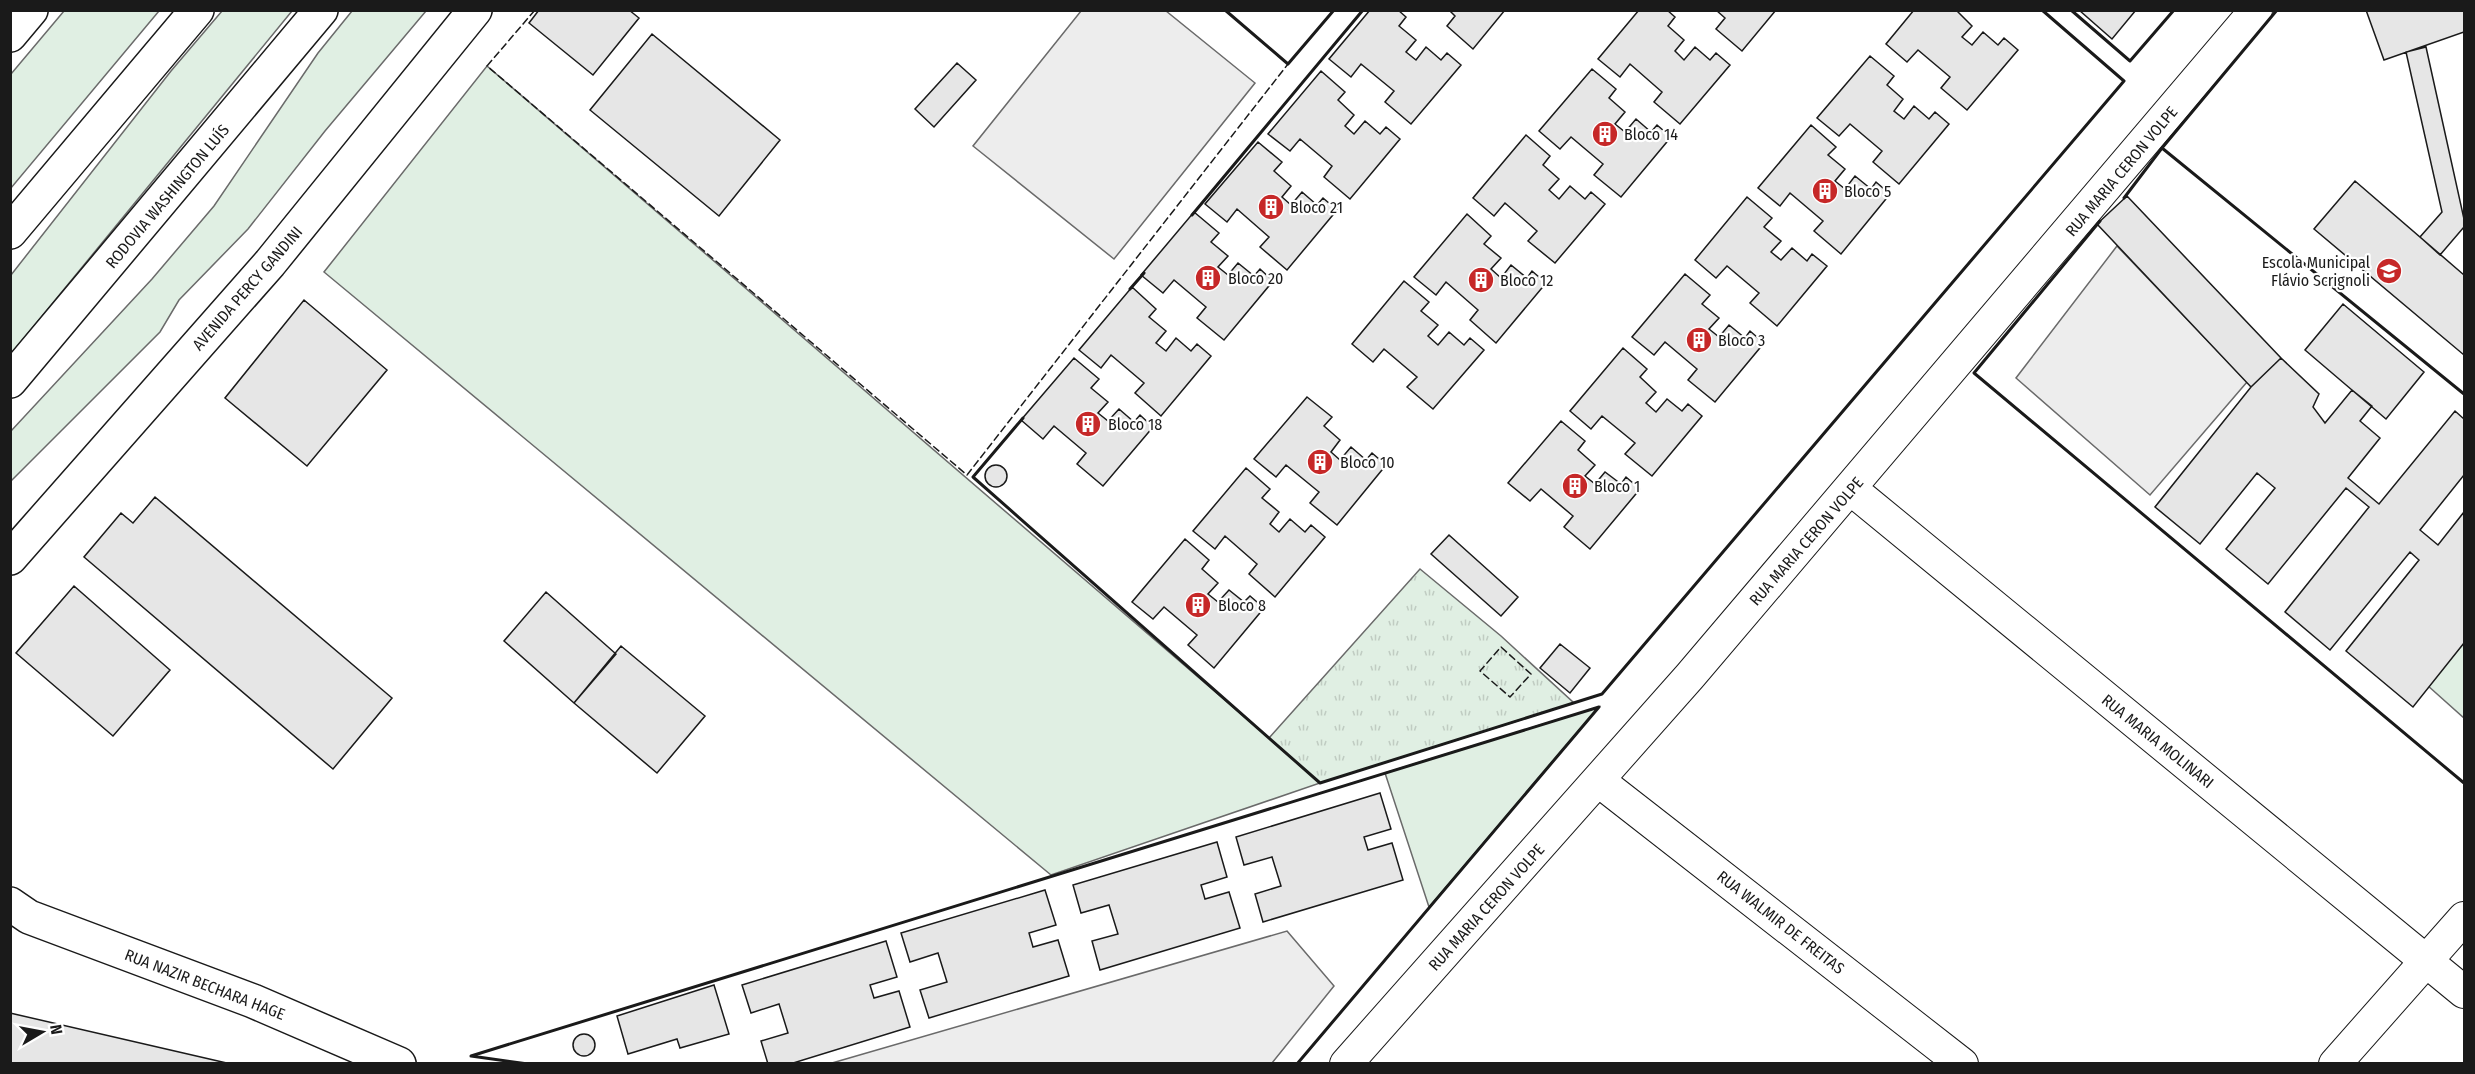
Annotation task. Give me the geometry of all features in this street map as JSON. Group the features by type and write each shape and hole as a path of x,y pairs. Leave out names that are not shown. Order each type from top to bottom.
{"main road":[{"path":"10,35 31,10"},
{"path":"10,232 197,10"},
{"name":"RODOVIA WASHINGTON LUÍS","path":"10,381 321,10"},
{"name":"AVENIDA PERCY GANDINI","path":"10,558 270,263 475,10"},
{"name":"RUA NAZIR BECHARA HAGE","path":"10,904 29,917 253,1001 399,1064"}],"street":[{"name":"RUA MARIA CERON VOLPE","path":"1346,1064 1599,781 1851,489 2256,10"},
{"name":"RUA MARIA MOLINARI","path":"1851,489 2464,992"},
{"name":"RUA WALMIR DE FREITAS","path":"1599,781 1962,1064"},
{"path":"2335,1064 2464,918"}],"green space":[{"path":"64,11 159,11 11,188 11,74"},
{"path":"222,11 292,11 11,354 11,275 171,71"},
{"path":"352,11 426,11 325,131 248,229 179,300 160,332 11,481 11,431 152,279 214,206 318,53"},
{"path":"487,66 1320,783 1051,875 324,272"},
{"path":"1420,569 1501,636 1574,703 1320,783 1269,738"},
{"path":"2464,643 2464,718 2427,685"},
{"path":"1599,707 1429,907 1385,773"}],"shaded area":[{"path":"1081,11 1166,11 1255,83 1114,259 973,146"},
{"path":"2117,246 2247,382 2150,495 2016,378"},
{"path":"1287,931 1334,986 1272,1063 832,1063"}],"building":[{"path":"539,10 629,10 639,18 593,75 529,23"},
{"path":"1370,10 1398,10 1406,17 1399,26 1416,40 1406,52 1416,60 1426,47 1441,60 1447,53 1461,65 1411,124 1385,102 1394,91 1361,64 1351,77 1329,59"},
{"path":"1449,10 1505,10 1473,49 1447,26 1455,16"},
{"path":"1639,10 1667,10 1675,17 1668,26 1684,40 1675,51 1684,60 1695,47 1710,60 1716,53 1730,65 1680,124 1654,102 1662,92 1630,64 1620,77 1598,59"},
{"path":"1716,10 1776,10 1742,51 1716,29 1725,18"},
{"path":"1914,10 1956,10 1972,26 1962,37 1972,45 1983,32 1998,45 2004,38 2018,50 1967,110 1941,88 1950,77 1918,50 1907,62 1886,44"},
{"path":"2079,10 2136,10 2112,39"},
{"path":"2366,10 2464,10 2464,32 2384,60"},
{"path":"652,34 780,140 719,216 590,110"},
{"path":"2426,47 2464,219 2464,227 2440,255 2420,237 2442,212 2406,52"},
{"path":"1870,56 1894,76 1887,85 1903,99 1894,111 1904,119 1914,106 1929,119 1935,112 1949,124 1899,184 1873,162 1882,151 1850,124 1839,136 1817,118"},
{"path":"957,63 976,80 934,127 915,109"},
{"name":"Bloco 14","path":"1592,69 1616,89 1609,98 1625,112 1615,124 1625,132 1636,119 1651,132 1657,125 1671,137 1621,197 1594,175 1603,164 1571,137 1560,149 1539,131"},
{"path":"1321,71 1345,92 1338,100 1354,115 1345,126 1354,134 1365,121 1380,134 1386,127 1400,139 1350,199 1324,177 1332,166 1300,139 1290,151 1268,134"},
{"name":"Bloco 5","path":"1811,125 1836,147 1828,155 1845,169 1835,181 1845,189 1855,176 1871,189 1876,182 1890,194 1841,254 1814,231 1823,221 1790,193 1780,206 1758,188"},
{"path":"1526,135 1550,156 1543,165 1559,179 1549,190 1559,199 1570,186 1585,199 1591,192 1605,204 1555,263 1528,241 1537,231 1505,203 1494,216 1473,198"},
{"name":"Bloco 21","path":"1258,142 1282,162 1274,171 1291,186 1282,197 1291,205 1302,192 1317,205 1323,198 1337,210 1287,270 1260,247 1269,237 1237,209 1227,222 1205,204"},
{"path":"2355,181 2464,275 2464,355 2314,229"},
{"path":"2127,196 2281,358 2251,387 2097,224"},
{"path":"1747,197 1772,218 1764,227 1781,241 1771,252 1781,260 1792,248 1807,261 1812,254 1827,266 1777,326 1750,303 1759,293 1727,266 1716,278 1695,260"},
{"name":"Bloco 20","path":"1194,212 1219,233 1211,242 1228,256 1218,267 1228,275 1238,263 1254,276 1260,269 1273,281 1224,340 1197,318 1206,307 1174,280 1163,293 1141,275"},
{"name":"Bloco 12","path":"1467,214 1491,236 1484,244 1501,258 1491,269 1501,278 1511,265 1527,278 1532,271 1546,283 1496,343 1470,320 1478,310 1446,282 1436,295 1414,277"},
{"name":"Bloco 3","path":"1685,274 1710,295 1702,304 1719,318 1709,329 1719,337 1729,325 1745,338 1750,331 1764,343 1715,402 1688,380 1697,369 1665,342 1654,355 1632,337"},
{"path":"1404,281 1429,302 1421,311 1438,325 1428,336 1438,345 1449,332 1464,345 1470,338 1484,350 1433,409 1407,387 1417,377 1384,349 1373,362 1352,344"},
{"path":"1132,287 1156,309 1149,317 1166,331 1156,343 1166,351 1176,338 1191,351 1197,344 1211,356 1161,416 1135,393 1144,383 1111,355 1101,368 1079,350"},
{"path":"304,300 387,370 307,466 225,398"},
{"path":"2343,304 2424,372 2386,419 2305,350"},
{"path":"1623,348 1647,369 1640,377 1656,392 1646,403 1656,412 1667,399 1682,411 1688,404 1702,416 1652,476 1625,454 1635,443 1602,416 1591,429 1570,411"},
{"name":"Bloco 18","path":"1074,358 1099,379 1091,388 1108,402 1098,413 1108,421 1119,409 1134,422 1140,415 1153,427 1103,486 1077,464 1086,453 1054,426 1043,439 1021,420"},
{"path":"2281,358 2319,394 2313,407 2325,423 2352,390 2372,406 2360,421 2380,438 2348,478 2379,504 2455,411 2464,419 2464,475 2420,530 2438,545 2464,512 2464,643 2413,707 2346,651 2419,560 2410,552 2330,650 2285,612 2369,507 2346,488 2268,584 2226,549 2275,488 2257,473 2200,544 2155,507 2251,387"},
{"name":"Bloco 10","path":"1307,397 1332,417 1324,426 1340,440 1331,452 1340,460 1351,447 1366,460 1372,453 1386,465 1337,525 1310,503 1319,492 1286,465 1276,477 1254,459"},
{"name":"Bloco 1","path":"1561,421 1585,441 1578,450 1595,465 1585,476 1595,484 1605,472 1621,484 1626,477 1640,489 1590,549 1564,527 1573,516 1541,489 1530,501 1508,483"},
{"path":"996,465 1004,468 1007,476 1004,484 996,487 988,484 985,476 988,468"},
{"path":"1246,468 1270,489 1262,498 1279,512 1270,524 1279,532 1290,519 1305,532 1311,525 1325,537 1275,597 1249,574 1257,564 1225,536 1215,549 1193,531"},
{"path":"155,497 392,698 333,769 84,557 121,513 133,523"},
{"path":"1449,535 1518,597 1501,616 1431,554"},
{"name":"Bloco 8","path":"1185,539 1209,560 1202,569 1218,583 1208,594 1218,602 1229,590 1244,602 1250,596 1264,608 1214,668 1188,645 1197,635 1164,607 1153,619 1132,602"},
{"path":"74,586 170,670 113,736 16,653"},
{"path":"546,592 616,654 574,703 504,641"},
{"path":"1560,644 1590,668 1570,693 1540,668"},
{"path":"621,646 705,716 657,773 574,703"},
{"path":"1380,793 1391,829 1364,837 1368,850 1392,843 1403,880 1263,922 1255,894 1281,886 1272,857 1244,865 1236,837"},
{"path":"1217,842 1227,877 1201,885 1205,899 1229,892 1240,928 1100,970 1092,941 1118,934 1109,905 1081,913 1073,885"},
{"path":"1045,890 1056,925 1029,933 1033,947 1058,940 1069,976 929,1018 920,990 947,982 938,953 910,962 901,933"},
{"path":"886,941 897,977 870,985 874,998 899,991 910,1027 790,1064 768,1064 761,1041 788,1033 779,1004 751,1013 742,985"},
{"path":"714,985 729,1034 680,1048 677,1039 628,1054 617,1016"},
{"path":"10,1013 231,1064 10,1064"},
{"path":"584,1034 592,1037 595,1045 592,1053 584,1056 576,1053 573,1045 576,1037"}],"fence":[{"path":"535,10 487,66 967,475 1288,64 1225,10"},
{"path":"1501,647 1531,674 1510,697 1480,671 1501,647"}],"wall":[{"path":"1225,10 1288,64 1334,10"},
{"path":"1192,215 1363,10"},
{"path":"1023,418 973,477 1320,783 1602,694 2124,81 2042,10"},
{"path":"2071,10 2130,61 2174,10"},
{"path":"2162,148 2277,10"},
{"path":"2124,198 2162,148 2464,394"},
{"path":"2100,221 1974,373 2464,783"},
{"path":"1130,289 1144,273"},
{"path":"528,1064 471,1056 1599,707"},
{"path":"1297,1064 1599,707"}],"place":[{"name":"Bloco 14","path":"1605,134"},
{"name":"Bloco 5","path":"1825,191"},
{"name":"Bloco 21","path":"1271,207"},
{"name":"Escola Municipal Flávio Scrignoli","path":"2389,271"},
{"name":"Bloco 20","path":"1208,278"},
{"name":"Bloco 12","path":"1481,280"},
{"name":"Bloco 3","path":"1699,340"},
{"name":"Bloco 18","path":"1088,424"},
{"name":"Bloco 10","path":"1320,462"},
{"name":"Bloco 1","path":"1575,486"},
{"name":"Bloco 8","path":"1198,605"}]}
